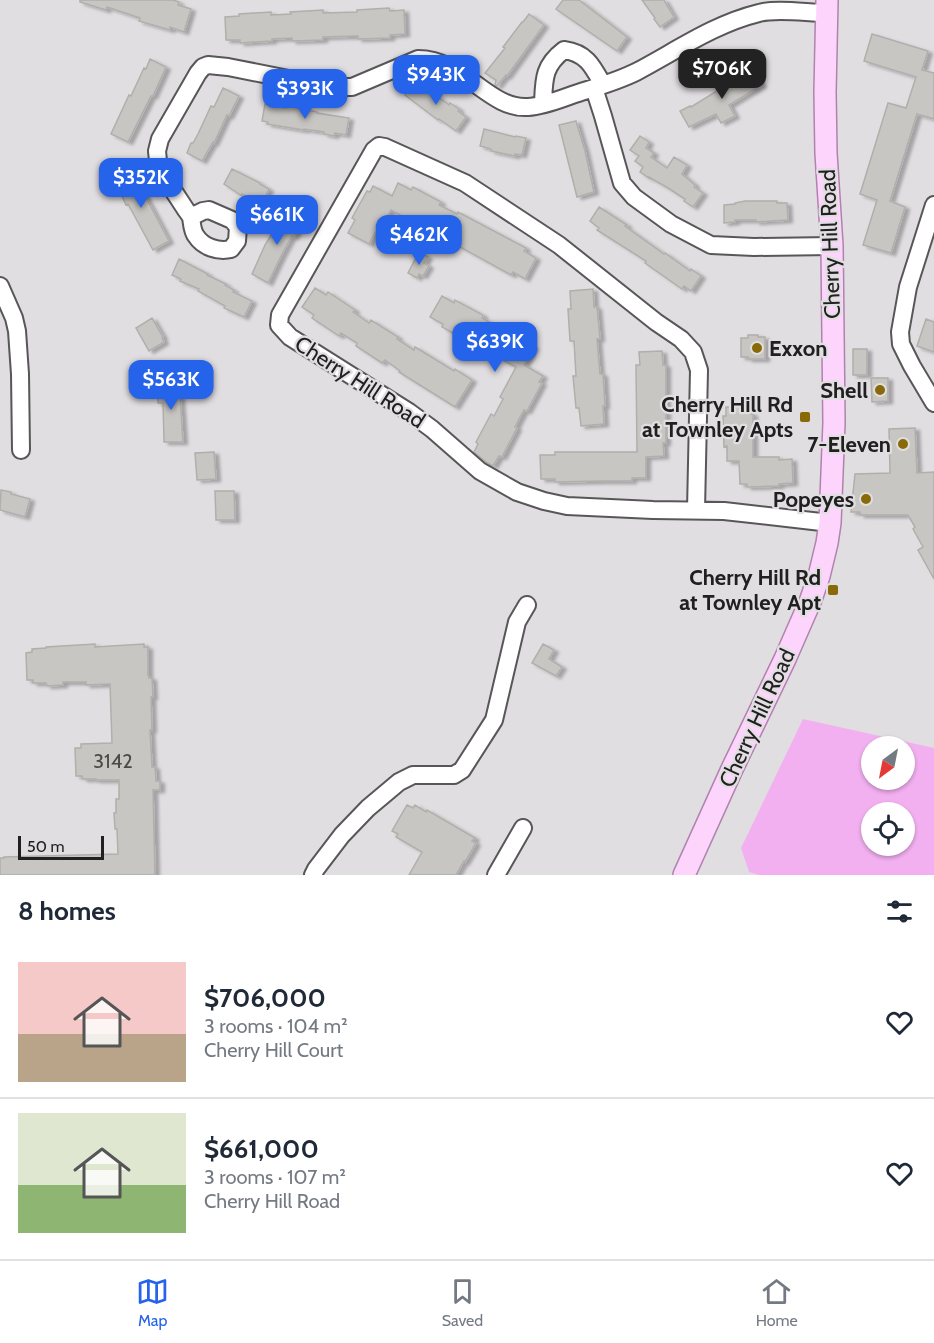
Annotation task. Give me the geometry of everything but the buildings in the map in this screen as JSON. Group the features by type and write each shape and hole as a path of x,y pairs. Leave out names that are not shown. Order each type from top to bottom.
{"main road":[{"name":"Cherry Hill Road","path":"684,875 810,602 827,543 830,523 834,423 832,246 826,153 827,7"}],"street":[{"path":"191,217 169,184 157,151 160,139 198,73 208,65 329,87 346,88 418,59 428,59 451,67 509,105 527,107 598,87 634,72 722,26 758,13 827,7"},
{"path":"543,104 544,76 552,61 564,51 575,52 595,69 603,116 622,183 634,197 671,224 711,245 832,246"},
{"name":"Cherry Hill Road","path":"696,510 699,370 693,352 681,339 559,245 465,183 385,147 379,146 374,150 280,315 279,325 290,337 408,412 432,429 480,471 517,492 567,506 724,511 830,523"},
{"path":"934,205 908,287 900,332 901,344 934,403"},
{"path":"0,286 17,331 21,450"},
{"path":"313,875 342,835 368,808 399,782 413,775 454,775 462,770 494,720 517,622 528,605"},
{"path":"496,875 523,828"}],"shaded area":[{"path":"803,719 880,736 861,736 861,790 915,790 915,744 934,748 934,875 759,875 749,872 741,848"}],"place":[{"name":"Exxon","path":"757,348"},
{"name":"Shell","path":"880,390"},
{"name":"Cherry Hill Rd at Townley Apts","path":"805,417"},
{"name":"7-Eleven","path":"903,444"},
{"name":"Popeyes","path":"866,499"},
{"name":"Cherry Hill Rd at Townley Apt","path":"833,590"}]}
